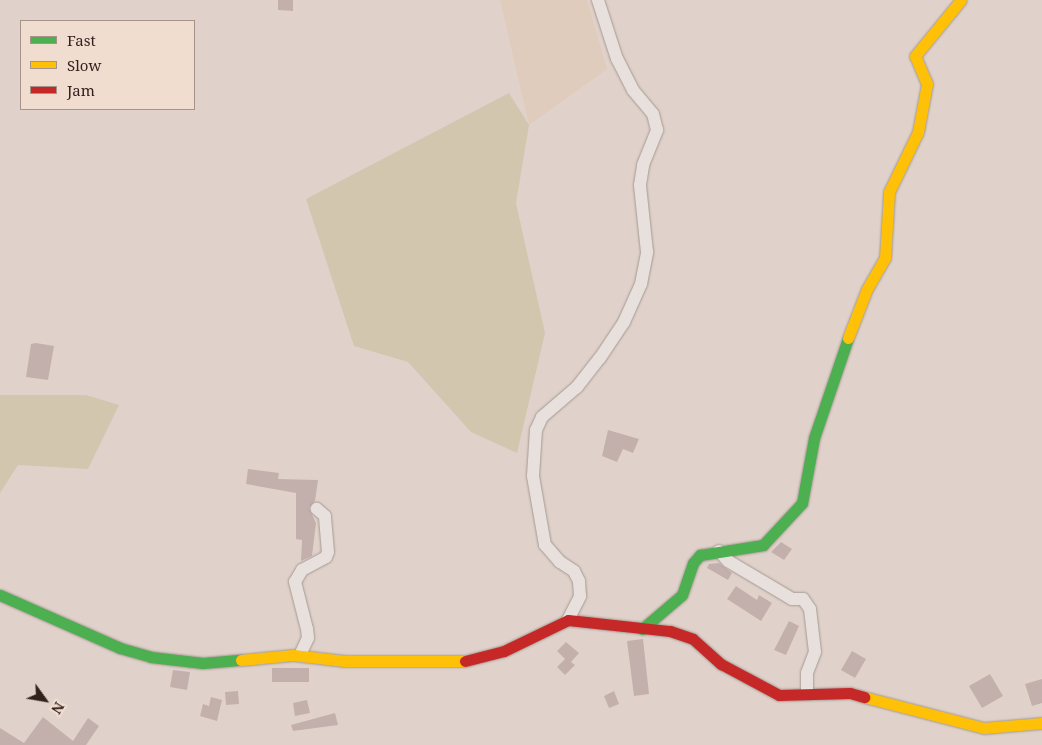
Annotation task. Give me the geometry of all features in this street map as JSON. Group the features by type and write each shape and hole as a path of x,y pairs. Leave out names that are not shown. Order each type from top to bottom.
{"street":[{"path":"568,620 580,596 579,581 574,571 560,562 545,545 533,476 536,430 542,417 577,387 600,358 624,322 641,284 647,252 640,185 643,165 657,130 653,114 633,90 616,59 598,0"},
{"path":"642,629 682,595 693,563 700,555 763,545 802,503 814,438 828,389 867,289 885,258 889,192 918,132 927,84 915,56 961,0"},
{"path":"300,655 307,629 295,582 302,570 326,557 328,552 325,516 317,509"},
{"path":"719,551 728,561 792,599 803,600 810,609 814,652 807,673 807,694"},
{"path":"0,595 94,639 151,657 203,662 300,655 345,661 458,663 504,651 568,620 670,631 693,639 721,664 764,690 779,695 850,693 984,728 1042,723"}],"shaded area":[{"path":"500,0 587,0 607,69 529,125"},
{"path":"509,93 529,125 516,203 545,333 517,453 471,432 408,362 354,346 306,199"},
{"path":"0,395 86,395 119,405 88,469 18,465 0,493"}],"building":[{"path":"278,0 293,0 293,11 278,10"},
{"path":"31,344 54,346 48,380 26,377"},
{"path":"608,430 639,439 633,453 623,449 617,462 602,456"},
{"path":"248,469 279,473 278,479 318,480 315,501 309,508 316,523 312,556 301,561 302,540 296,539 296,493 246,484"},
{"path":"781,542 792,549 784,560 771,552"},
{"path":"719,563 732,573 728,580 707,568 709,564"},
{"path":"736,586 757,600 759,595 772,603 761,621 727,599"},
{"path":"789,621 799,626 786,655 774,650"},
{"path":"643,639 649,694 634,696 627,641"},
{"path":"566,642 579,653 571,662 575,665 565,675 557,667 565,659 557,651"},
{"path":"852,651 866,659 855,678 841,670"},
{"path":"272,668 309,668 309,682 272,682"},
{"path":"173,670 190,672 187,690 170,687"},
{"path":"990,674 1003,696 982,708 969,686"},
{"path":"1042,679 1042,703 1032,706 1025,684"},
{"path":"238,691 239,704 226,705 225,692"},
{"path":"614,691 619,704 609,708 604,696"},
{"path":"211,697 222,700 217,721 200,716 203,704 209,706"},
{"path":"307,700 310,713 295,716 293,703"},
{"path":"335,713 338,725 293,731 291,725"},
{"path":"43,717 73,741 88,718 99,726 86,745 0,745 0,728 24,743"}],"traffic: fast":[{"path":"642,629 682,595 693,563 700,555 763,545 802,503 814,438 848,338"},
{"path":"0,595 120,648 151,657 203,663 241,660"}],"traffic: slow":[{"path":"848,338 867,289 885,258 889,192 918,132 927,84 915,56 961,0"},
{"path":"241,660 293,655 345,661 465,661"},
{"path":"864,697 984,728 1042,723"}],"traffic: jam":[{"path":"465,661 504,651 568,620 670,631 693,639 721,664 779,695 850,693 864,697"}]}
